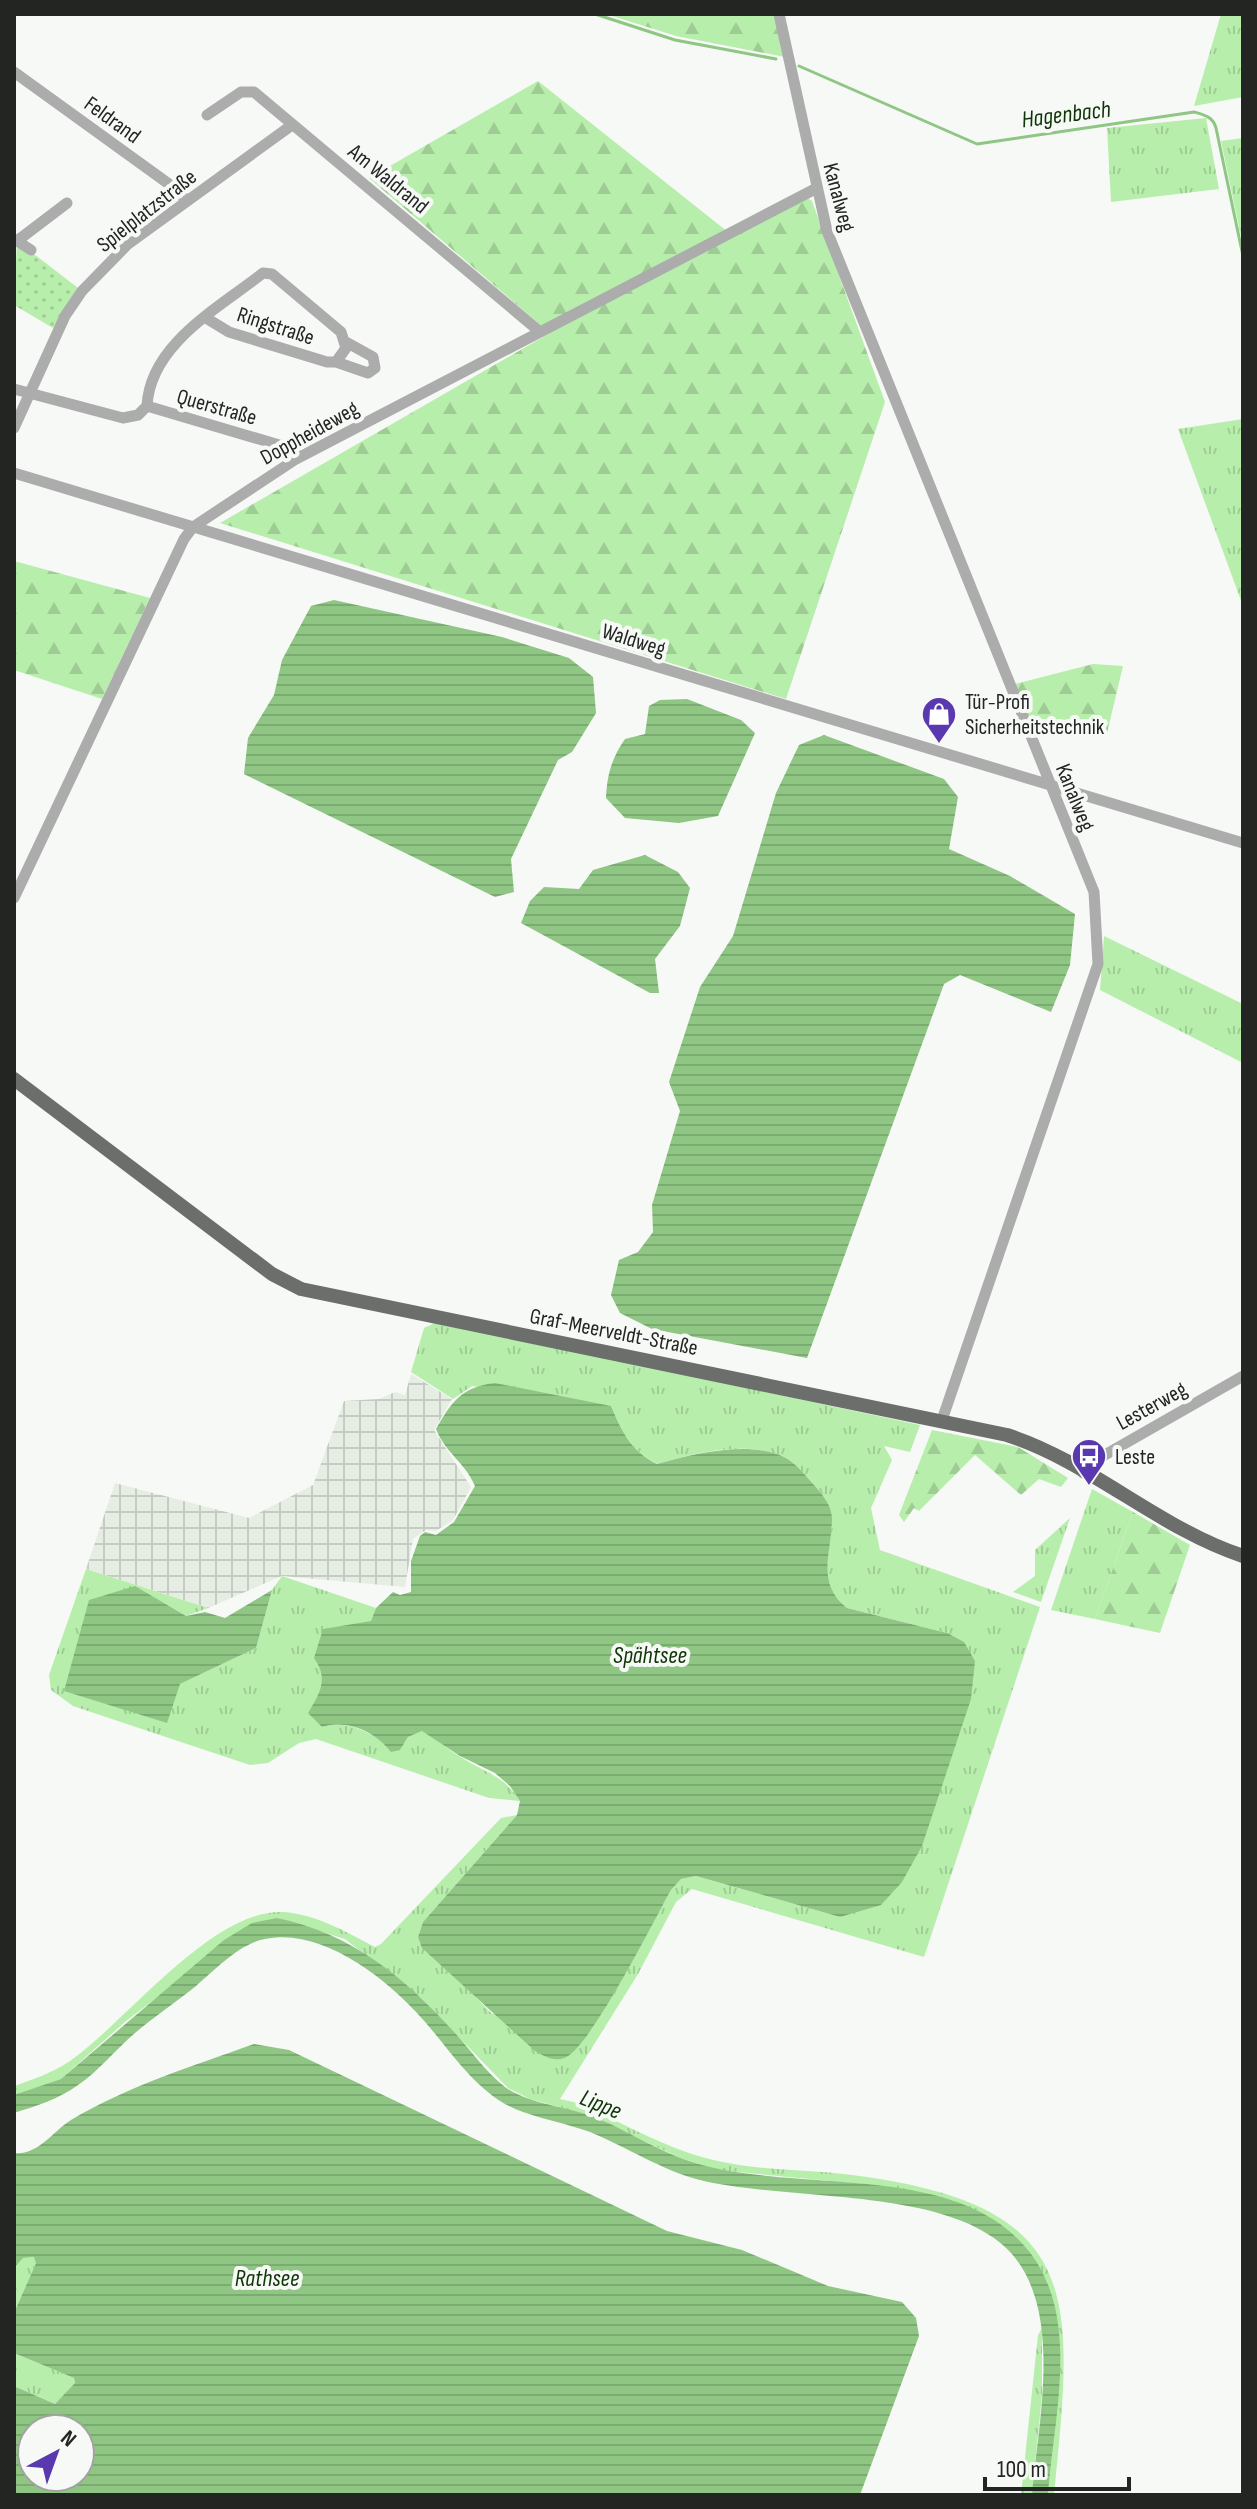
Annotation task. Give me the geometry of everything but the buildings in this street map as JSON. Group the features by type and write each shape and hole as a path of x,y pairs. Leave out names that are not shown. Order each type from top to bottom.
{"main road":[{"name":"Graf-Meerveldt-Straße","path":"14,1079 272,1274 301,1289 942,1420 1020,1439 1189,1535 1243,1556"}],"street":[{"name":"Kanalweg","path":"779,14 815,189 845,283 1094,892 1098,964 942,1420"},
{"name":"Feldrand","path":"14,72 180,192 186,201"},
{"name":"Am Waldrand","path":"207,115 247,90 539,331"},
{"name":"Spielplatzstraße","path":"14,428 65,316 82,291 116,254 292,125"},
{"name":"Doppheideweg","path":"14,898 184,539 193,527 296,459 815,189"},
{"path":"31,250 15,240 67,203"},
{"name":"Ringstraße","path":"147,406 147,394 166,353 206,318 263,273 272,274 341,332 346,342 373,357 375,368 368,373 327,362 229,332 206,318"},
{"name":"Ringstraße","path":"336,362 344,354 346,342"},
{"path":"14,389 31,394"},
{"name":"Querstraße","path":"31,394 47,395 123,418 138,415 147,406 286,447 296,459"},
{"name":"Waldweg","path":"14,473 1243,843"},
{"name":"Lesterweg","path":"1083,1473 1089,1464 1243,1376"}],"shaded area":[{"path":"411,1374 452,1399 434,1430 471,1487 453,1520 436,1531 426,1530 413,1539 405,1587 282,1576 208,1608 86,1569 115,1483 249,1518 313,1485 344,1401 379,1399 395,1392 405,1395"}],"green space":[{"path":"606,14 775,14 785,57 676,36"},
{"path":"1221,14 1243,14 1243,97 1194,106"},
{"path":"538,81 733,236 806,197 812,201 885,402 786,699 220,523 550,333 369,178"},
{"path":"1206,118 1219,189 1111,202 1107,128"},
{"path":"1243,138 1243,246 1221,141"},
{"path":"17,241 82,291 53,328 14,305"},
{"path":"1243,419 1243,606 1178,429"},
{"path":"14,561 150,598 102,699 14,670"},
{"path":"1093,664 1123,666 1107,733 1027,716 1015,684"},
{"path":"1104,936 1243,1004 1243,1063 1100,990"},
{"path":"437,1322 920,1425 910,1452 884,1446 892,1460 871,1508 880,1550 1040,1607 924,1957 692,1889 676,1902 638,1974 560,2099 578,2103 682,2151 718,2161 751,2167 852,2175 928,2189 985,2209 1024,2236 1048,2271 1060,2313 1064,2364 1054,2495 1048,2495 1059,2343 1046,2280 972,2209 931,2196 873,2185 716,2170 678,2157 591,2116 530,2099 508,2088 422,1999 345,1939 277,1918 180,1980 126,2021 61,2079 14,2096 14,2086 70,2061 199,1948 256,1916 295,1913 330,1925 375,1947 381,1944 501,1818 517,1815 423,1922 418,1937 492,2014 616,1989 671,1890 681,1879 696,1876 840,1917 947,1633 847,1608 837,1598 831,1588 827,1566 832,1518 830,1509 818,1489 788,1459 770,1452 738,1449 704,1452 658,1464 628,1440 611,1406 472,1386 453,1399 411,1372 424,1328"},
{"path":"932,1430 1018,1447 1068,1478 1061,1487 1039,1479 1021,1495 975,1455 919,1511 914,1508 904,1522 899,1515"},
{"path":"1092,1489 1133,1512 1095,1619 1051,1610"},
{"path":"1133,1512 1190,1545 1160,1633 1095,1619"},
{"path":"1070,1518 1041,1602 1013,1592 1035,1576 1035,1550"},
{"path":"86,1569 208,1608 186,1616 135,1587 180,1684 256,1648 272,1590 282,1576 376,1608 371,1621 323,1671 323,1689 309,1713 322,1727 353,1727 400,1750 408,1737 422,1731 507,1785 520,1801 489,1798 316,1739 299,1743 268,1763 250,1765 73,1706 51,1690 49,1675"},
{"path":"35,2257 36,2263 14,2313 14,2268 23,2258"},
{"path":"1042,2328 1042,2395 1032,2495 1021,2495 1038,2335"},
{"path":"14,2353 74,2378 75,2384 55,2404 14,2386"}],"water":[{"path":"334,600 502,637 569,658 593,677 596,713 572,752 558,760 511,859 514,892 495,897 244,774 248,738 274,695 282,660 311,606"},
{"path":"687,699 741,720 755,733 718,816 679,823 625,818 606,798 609,774 617,753 625,739 645,734 649,706 660,700"},
{"path":"824,735 944,779 958,797 949,849 1010,876 1075,914 1070,965 1051,1012 960,975 944,984 807,1358 652,1329 620,1313 611,1295 619,1260 638,1252 653,1232 652,1205 680,1111 669,1082 700,987 733,936 776,793 799,745"},
{"path":"645,855 678,872 690,888 680,926 655,959 659,993 650,993 521,923 530,901 544,887 579,889 593,870"},
{"name":"Spähtsee","path":"495,1383 611,1406 628,1440 657,1464 737,1449 770,1452 788,1459 818,1489 830,1509 828,1577 837,1598 847,1608 947,1633 964,1642 975,1661 971,1699 922,1846 902,1882 881,1905 840,1917 696,1876 681,1879 671,1890 589,2033 575,2050 560,2059 549,2058 535,2051 422,1948 418,1937 423,1922 517,1815 520,1801 510,1786 495,1773 460,1756 422,1731 408,1737 400,1750 391,1752 377,1738 360,1729 341,1725 322,1727 308,1713 321,1686 321,1673 314,1658 323,1629 371,1621 376,1608 393,1592 400,1595 411,1592 411,1561 420,1536 425,1532 436,1535 454,1522 475,1486 436,1429 459,1397 474,1388"},
{"path":"135,1586 186,1616 205,1612 225,1618 272,1590 256,1648 180,1684 167,1723 64,1691 89,1600"},
{"path":"277,1918 330,1935 397,1976 436,2013 498,2081 514,2093 591,2116 678,2157 720,2169 914,2190 959,2203 999,2223 1031,2254 1046,2280 1055,2309 1060,2340 1060,2371 1048,2495 1032,2495 1042,2399 1042,2330 1035,2298 1023,2270 1004,2246 976,2227 941,2214 902,2205 700,2180 590,2132 506,2105 465,2070 417,2013 387,1984 328,1947 286,1937 265,1939 246,1946 128,2039 78,2085 39,2105 14,2113 14,2095 61,2079 224,1940 252,1923"},
{"name":"Rathsee","path":"254,2044 289,2050 667,2231 742,2250 828,2286 902,2302 916,2318 919,2336 860,2495 14,2495 14,2386 55,2404 75,2383 74,2378 14,2353 14,2313 36,2263 34,2257 23,2258 14,2268 14,2153 31,2151 71,2120 161,2078"}],"waterway":[{"name":"Hagenbach","path":"595,14 675,40 776,59"},
{"name":"Hagenbach","path":"799,66 977,144 1194,112 1205,115 1216,128 1243,256"}],"place":[{"name":"Tür-Profi Sicherheitstechnik","path":"939,745"},
{"name":"Leste","path":"1089,1487"}],"water label":[{"name":"Lippe","path":"601,2104"}]}
